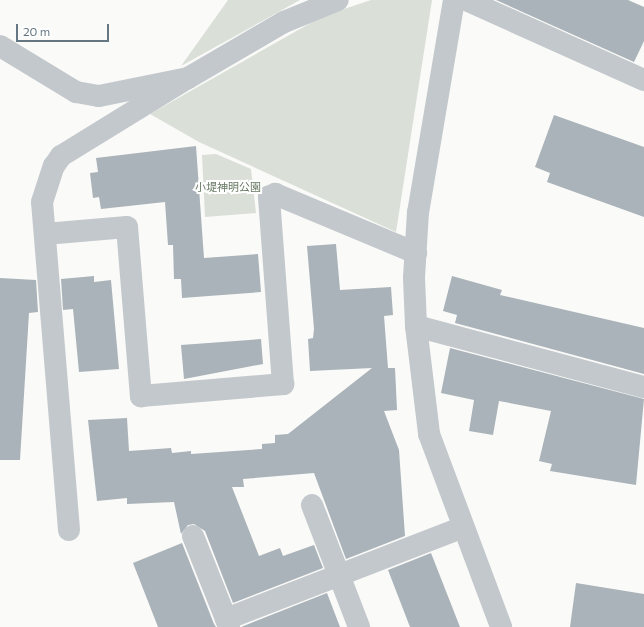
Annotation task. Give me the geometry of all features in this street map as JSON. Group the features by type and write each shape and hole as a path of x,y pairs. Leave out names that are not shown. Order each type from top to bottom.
{"street":[{"path":"69,530 42,202 61,156 188,78 284,22 338,0"},
{"path":"454,0 418,212 416,253 416,326 429,434 501,627"},
{"path":"466,0 644,80"},
{"path":"0,46 76,92 99,96 188,78"},
{"path":"45,234 127,227 141,396 283,384 269,197 275,194 416,253"},
{"path":"416,326 644,388"},
{"path":"312,505 359,627"},
{"path":"192,536 227,623 339,574 463,527"}],"green space":[{"path":"228,0 300,0 181,66"},
{"path":"371,0 432,0 396,232 199,142 150,114 323,16"},
{"name":"小堤神明公園","path":"216,154 251,169 256,213 205,217 202,155"}],"building":[{"path":"496,0 628,0 644,7 644,41 634,62"},
{"path":"554,115 644,147 644,217 547,182 550,173 535,167"},
{"path":"196,146 204,258 258,254 261,292 182,298 181,279 174,279 173,245 168,245 165,202 101,209 99,197 93,198 90,173 98,172 96,158"},
{"path":"336,244 340,290 391,287 393,315 384,316 388,368 395,368 397,410 384,411 399,450 405,536 346,559 314,473 243,479 244,487 232,487 259,556 280,548 283,556 314,545 323,568 233,603 205,531 194,524 188,525 181,534 174,502 127,504 127,498 97,501 88,420 127,418 129,451 171,448 172,453 191,451 191,454 262,449 262,444 275,443 275,435 288,434 372,368 310,371 308,339 313,338 314,329 307,246"},
{"path":"94,276 94,282 111,280 119,369 79,372 73,309 63,310 61,279"},
{"path":"452,276 502,290 500,295 644,328 644,374 455,323 457,315 443,311"},
{"path":"0,278 36,280 38,312 29,313 20,460 0,460"},
{"path":"261,339 263,364 184,379 181,345"},
{"path":"450,348 644,399 636,485 550,471 552,464 539,461 551,411 499,401 493,435 469,431 474,400 441,393"},
{"path":"182,543 216,627 158,627 133,563"},
{"path":"431,553 460,627 410,627 388,570"},
{"path":"576,583 644,594 644,627 570,627"},
{"path":"327,593 340,627 241,627"}]}
